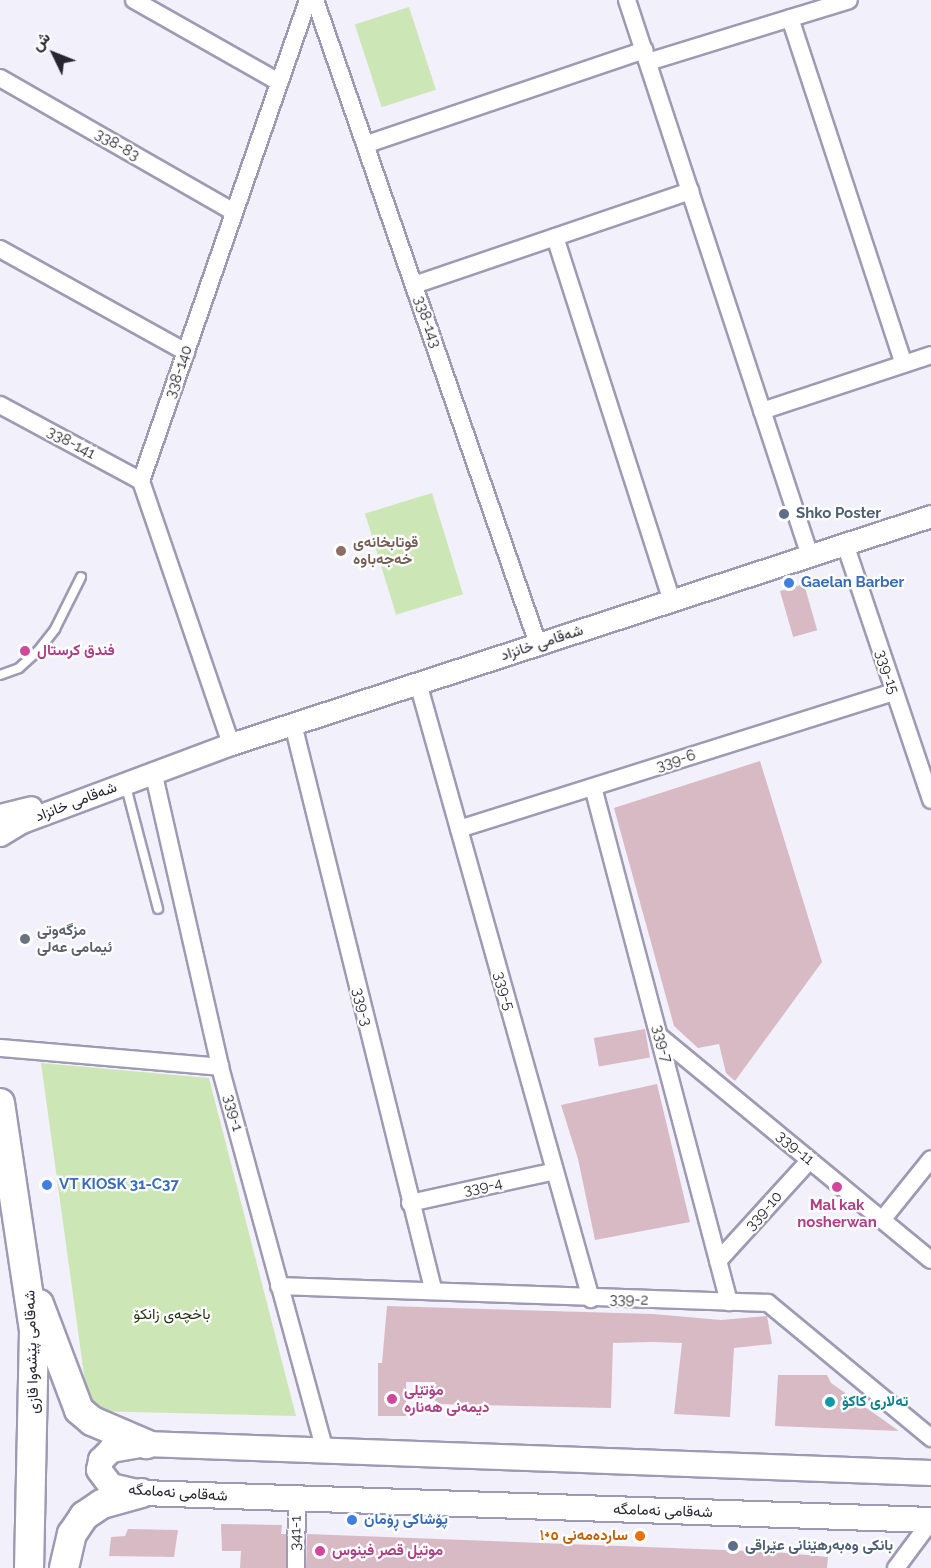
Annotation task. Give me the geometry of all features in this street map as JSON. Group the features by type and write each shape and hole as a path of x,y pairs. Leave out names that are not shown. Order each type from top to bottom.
{"highway":[{"name":"شەقامی پێشەوا قازی","path":"0,1103 30,1284 35,1411 29,1568"},
{"path":"30,1284 60,1352 77,1406 92,1421 146,1444"},
{"path":"64,1568 72,1534 84,1516 102,1504 142,1493"}],"main road":[{"name":"شەقامی نەمامگە","path":"931,1473 146,1444 111,1450 100,1463 100,1474 108,1485 142,1493 931,1520"}],"street":[{"path":"134,0 279,82"},
{"name":"338-140","path":"141,481 308,0"},
{"name":"338-143","path":"315,0 367,144 538,644"},
{"path":"627,0 810,556"},
{"path":"367,144 646,56 849,0"},
{"path":"790,18 904,364"},
{"name":"338-83","path":"0,78 234,212"},
{"path":"414,285 690,191"},
{"path":"555,237 672,601"},
{"path":"0,249 186,352"},
{"path":"762,411 931,355"},
{"name":"338-141","path":"0,405 141,481"},
{"path":"141,481 231,744"},
{"name":"شەقامی خانزاد","path":"0,815 153,771 931,516"},
{"name":"339-15","path":"845,544 931,800"},
{"name":"339-5","path":"418,683 591,1299"},
{"name":"339-6","path":"459,829 893,692"},
{"name":"339-3","path":"292,724 433,1289"},
{"name":"شەقامی خانزاد","path":"0,835 153,771"},
{"name":"339-1","path":"153,771 220,1067 326,1451"},
{"name":"339-7","path":"593,787 729,1302"},
{"name":"339-11","path":"659,1036 931,1260"},
{"path":"0,1048 220,1067"},
{"path":"882,1220 931,1159"},
{"name":"339-10","path":"718,1261 809,1161"},
{"name":"339-4","path":"410,1203 555,1171"},
{"name":"339-2","path":"279,1286 433,1289 591,1299 768,1303 931,1438"},
{"name":"341-1","path":"296,1568 297,1498"},
{"path":"896,1568 931,1520"}],"lane":[{"path":"0,675 19,668 38,651 55,629 81,578"},
{"path":"124,783 158,909"}],"green space":[{"path":"409,7 436,90 382,107 355,25"},
{"path":"432,493 463,594 396,615 365,513"},
{"name":"باخچەی زانکۆ","path":"41,1063 209,1078 296,1416 89,1411"}],"building":[{"path":"804,584 817,630 793,637 780,591"},
{"path":"760,761 822,962 735,1081 726,1073 719,1044 698,1048 674,1026 614,808"},
{"path":"645,1029 650,1058 599,1067 594,1038"},
{"path":"657,1084 690,1222 595,1240 578,1159 561,1105"},
{"path":"387,1306 653,1314 721,1320 767,1316 772,1344 734,1348 730,1417 674,1414 682,1343 652,1342 613,1343 611,1408 435,1404 435,1382 406,1382 406,1416 378,1416 378,1363 382,1363"},
{"name":"تەلاری کاکۆ","path":"778,1375 827,1375 831,1383 899,1431 775,1426"},
{"path":"221,1524 282,1525 281,1534 286,1534 286,1568 240,1568 241,1551 222,1551"},
{"path":"128,1529 178,1530 174,1557 109,1556 111,1537 125,1536"},
{"path":"307,1534 775,1552 828,1557 827,1568 306,1568"}],"place":[{"name":"Shko Poster","path":"784,514"},
{"name":"قوتابخانەی خەجەباوە","path":"341,551"},
{"name":"Gaelan Barber","path":"789,583"},
{"name":"فندق کرستال","path":"25,651"},
{"name":"مزگەوتی ئیمامی عەلی","path":"25,939"},
{"name":"VT KIOSK 31-C37","path":"47,1185"},
{"name":"Mal kak nosherwan","path":"837,1187"},
{"name":"مۆتێلی دیمەنی هەنارە","path":"392,1399"},
{"name":"تەلاری کاکۆ","path":"830,1402"},
{"name":"پۆشاکی ڕۆمان","path":"352,1520"},
{"name":"ساردەمەنی ٥+١","path":"640,1536"},
{"name":"بانکی وەبەرهێنانی عێراقی","path":"733,1546"},
{"name":"موتيل قصر فينوس","path":"320,1551"}]}
